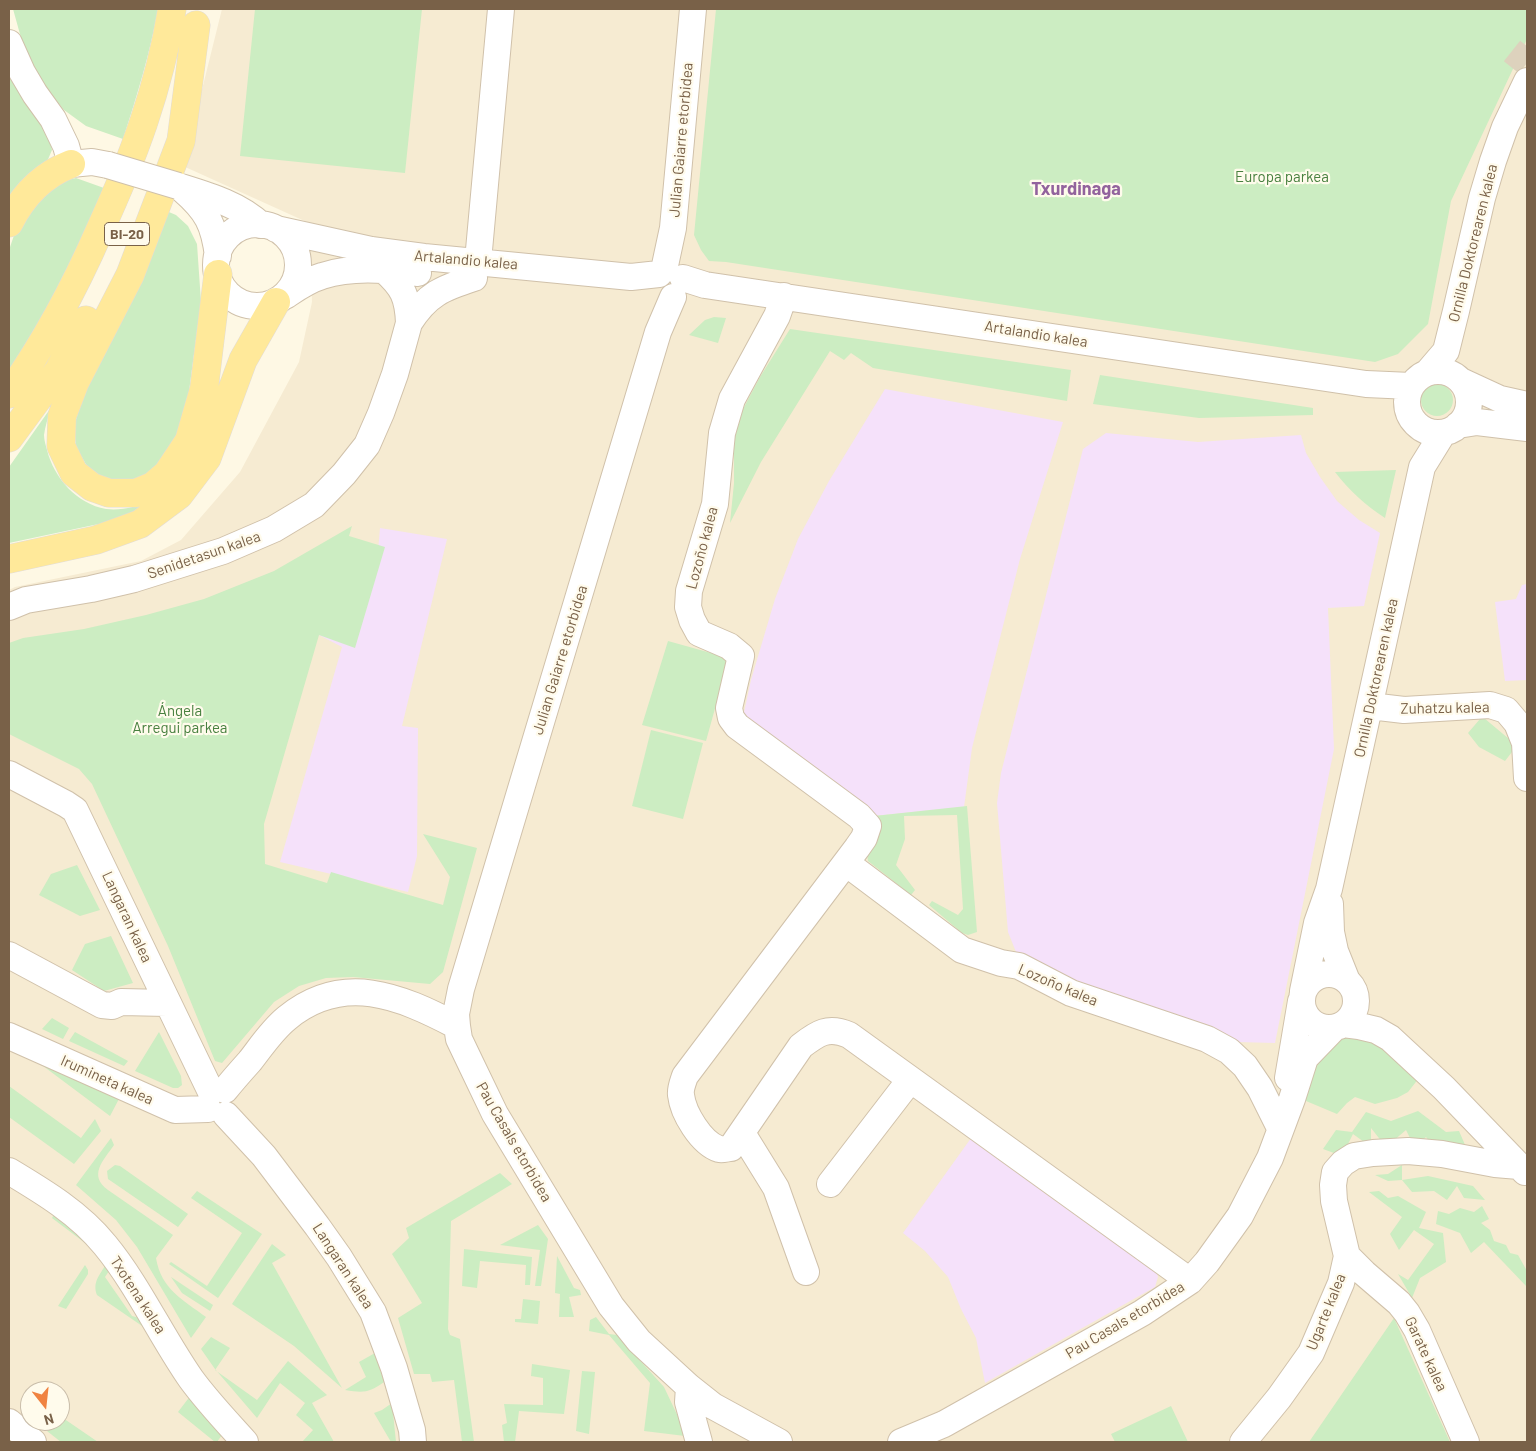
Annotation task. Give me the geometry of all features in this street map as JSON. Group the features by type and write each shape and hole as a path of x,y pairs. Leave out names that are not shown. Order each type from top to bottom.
{"main road":[{"name":"BI-20","path":"9,394 50,329 81,272 128,170 145,124 154,92 172,9"},
{"name":"BI-20","path":"9,438 59,370 117,262 162,142 197,17"},
{"path":"197,17 181,141 130,275 75,382 62,416 61,446 74,473 92,487 109,493 136,493 153,486 167,474 189,442 204,388 218,265"},
{"path":"9,223 15,210 33,187 51,173 71,164"},
{"path":"9,559 96,540 140,524 180,495 207,458 243,360 280,299"}],"street":[{"path":"476,269 501,9"},
{"name":"Julian Gaiarre etorbidea","path":"457,1026 456,1014 464,980 674,284 673,228 694,9"},
{"path":"9,43 22,72 53,119 71,164 92,162 108,165 178,186 222,201 253,217 286,236 294,247 298,260 298,273 293,286 280,299 264,306 252,306 230,296 222,286 216,239 207,215 178,186"},
{"name":"Ornilla Doktorearen kalea","path":"1302,996 1317,923 1329,889 1422,467 1415,397 1446,352 1482,198 1493,161 1505,127 1527,81"},
{"path":"53,119 82,146 108,165"},
{"path":"218,265 222,246 234,233 250,225 268,227"},
{"name":"Artalandio kalea","path":"268,227 371,250 424,257 476,269"},
{"name":"Artalandio kalea","path":"280,299 306,282 323,275 352,271 476,269 630,277 674,284 784,296 1366,384 1415,397"},
{"name":"Senidetasun kalea","path":"9,607 26,600 134,579 223,551 274,529 314,505 344,474 367,445 387,397 411,320 428,298 476,269"},
{"path":"384,270 396,281 405,295 411,320"},
{"name":"Lozoño kalea","path":"784,296 777,316 732,399 722,433 715,504 689,591 688,607 699,633 729,646 741,656 729,708 731,718 737,726 859,816 868,826 864,838 846,863 685,1076 680,1093 683,1107 691,1123 709,1144 721,1149 731,1148 801,1046 815,1035 838,1030 849,1035 1190,1281"},
{"path":"1446,352 1459,379 1466,387 1469,404 1467,412 1451,429"},
{"path":"1527,405 1500,399 1444,370 1415,397 1421,430 1427,432 1451,429 1477,422 1527,428"},
{"name":"Ornilla Doktorearen kalea","path":"1422,467 1451,429"},
{"name":"Zuhatzu kalea","path":"1370,706 1404,710 1490,705 1517,710 1517,723 1525,742 1527,778"},
{"name":"Langaran kalea","path":"9,774 75,810 218,1102 264,1156 317,1226 344,1264 373,1312 394,1368 412,1430 413,1442"},
{"name":"Lozoño kalea","path":"846,863 962,950 1000,963 1019,966 1071,993 1207,1039 1229,1051 1245,1066 1260,1088 1280,1128"},
{"name":"Ornilla Doktorearen kalea","path":"1329,889 1331,932 1335,951 1350,986"},
{"path":"9,955 102,1005 112,1006 121,1002 168,1002"},
{"path":"1444,1088 1390,1038 1376,1030 1359,1026 1322,1028 1312,1023 1304,1013 1302,996 1307,985 1319,976 1334,975 1350,986 1368,1002 1444,1088 1523,1170"},
{"path":"1339,1026 1352,1016 1354,1010 1356,998 1350,986"},
{"path":"218,1102 265,1040 287,1018 314,1001 343,992 379,994 430,1011 457,1026"},
{"name":"Pau Casals etorbidea","path":"1280,1128 1302,996"},
{"name":"Pau Casals etorbidea","path":"457,1026 459,1039 495,1114 611,1306 639,1341 689,1387 713,1406 779,1442"},
{"name":"Pau Casals etorbidea","path":"901,1442 944,1424 1142,1313 1190,1281 1207,1262 1240,1216 1270,1158 1305,1058 1339,1026"},
{"name":"Irumineta kalea","path":"9,1036 175,1110 218,1102"},
{"path":"830,1184 910,1080"},
{"path":"742,1133 776,1188 806,1272"},
{"name":"Ugarte kalea","path":"1243,1442 1279,1398 1311,1353 1341,1283 1347,1256 1334,1201 1333,1185 1336,1172 1343,1163 1354,1156 1408,1151 1442,1154 1523,1170"},
{"name":"Txotena kalea","path":"9,1171 55,1199 81,1220 105,1244 191,1378 218,1412 246,1442"},
{"name":"Garate kalea","path":"1347,1256 1407,1312 1417,1330 1466,1442"},
{"path":"689,1387 688,1402 698,1438"},
{"path":"698,1438 711,1424 731,1416"},
{"path":"9,1422 33,1442"},
{"path":"926,1442 944,1424"}],"shaded area":[{"path":"222,9 1527,9 1527,1442 9,1442 9,590 15,587 141,561 181,540 240,472 299,362 312,302 309,223 183,166"},
{"path":"885,389 1063,422 1020,559 972,748 964,807 874,816 743,717 751,680 775,599 798,539 829,481"},
{"path":"1106,433 1198,442 1301,435 1306,453 1337,501 1359,520 1380,533 1364,606 1328,608 1334,749 1275,1043 1237,1042 1035,967 1016,952 1008,932 997,803 1001,773 1083,449"},
{"path":"380,528 447,539 402,726 418,728 417,856 408,892 280,862 342,647 319,635 378,552"},
{"path":"1527,584 1527,680 1505,681 1495,602 1516,599 1522,585"},
{"path":"974,1134 1155,1267 1158,1277 1155,1287 985,1383 976,1338 961,1309 948,1277 925,1251 903,1233"}],"green space":[{"path":"13,9 158,9 143,74 123,139 86,126 64,110 40,81 23,45"},
{"path":"255,9 422,9 405,173 240,156"},
{"name":"Europa parkea","path":"716,9 1527,9 1527,39 1451,201 1428,324 1398,354 1375,362 726,262 709,261 694,235"},
{"path":"9,55 49,133 52,150 46,164 9,197"},
{"path":"76,178 104,188 76,254 19,360 9,373 9,250 21,215 63,181"},
{"path":"164,210 176,215 188,226 197,244 201,302 188,399 179,441 162,465 142,479 120,483 104,479 88,468 76,447 74,427 80,405"},
{"path":"714,317 726,318 718,343 689,335 705,320"},
{"path":"790,329 1071,370 1067,401 873,368 851,353 844,360 830,351 761,462 730,523 734,483 734,440 743,409 760,377"},
{"path":"1100,375 1313,408 1313,415 1199,418 1093,404"},
{"path":"1437,384 1449,388 1453,400 1449,412 1437,416 1425,412 1421,400 1425,388"},
{"path":"50,409 44,435 50,460 61,480 76,496 95,506 106,509 124,509 151,502 131,514 108,522 9,543 9,467"},
{"path":"1396,470 1385,518 1358,497 1335,472"},
{"name":"Ángela Arregui parkea","path":"352,526 349,536 385,547 355,648 319,635 264,824 265,864 327,883 331,872 443,905 450,877 423,834 477,848 443,972 430,984 353,977 326,978 299,986 274,1002 222,1063 215,1061 168,946 92,784 79,769 9,734 9,643 23,638 84,629 204,599 274,571"},
{"path":"668,641 729,658 706,741 642,725"},
{"path":"1484,718 1515,744 1515,748 1505,761 1479,747 1468,733 1480,719"},
{"path":"651,730 703,743 683,819 632,806"},
{"path":"967,806 977,932 968,935 962,933 929,905 932,901 958,915 963,909 957,815 904,816 905,839 896,865 915,890 911,895 868,861 870,850 879,837 880,831 874,816"},
{"path":"77,865 100,910 80,916 39,895 51,874"},
{"path":"111,936 133,983 104,991 72,970 85,944"},
{"path":"52,1018 69,1028 63,1039 42,1029"},
{"path":"75,1032 128,1061 124,1066 69,1041"},
{"path":"159,1032 181,1076 182,1085 178,1088 173,1088 135,1071"},
{"path":"1343,1037 1378,1038 1419,1078 1408,1092 1397,1098 1375,1104 1355,1097 1337,1114 1306,1101 1304,1093 1311,1065"},
{"path":"23,1051 120,1097 110,1116"},
{"path":"9,1086 81,1138 95,1119 101,1131 74,1164 9,1117"},
{"path":"1418,1111 1446,1132 1459,1131 1469,1154 1434,1148 1426,1137 1415,1148 1406,1130 1386,1147 1371,1128 1371,1147 1353,1134 1342,1156 1323,1149 1336,1130 1352,1132 1366,1112 1391,1121"},
{"path":"111,1138 114,1145 99,1168 99,1179 108,1190 173,1235 156,1258 159,1269 168,1286 181,1299 206,1317 191,1338 137,1247 116,1220 76,1185"},
{"path":"115,1165 120,1166 188,1214 178,1227 108,1179 107,1171"},
{"path":"1402,1165 1402,1180 1388,1181 1375,1175 1388,1174"},
{"path":"500,1173 512,1184 451,1221 448,1329 450,1335 460,1339 474,1442 462,1442 454,1380 432,1382 430,1374 414,1374 398,1318 422,1303 392,1254 409,1238 406,1228"},
{"path":"1428,1176 1473,1186 1485,1200 1464,1198 1457,1186 1447,1200 1434,1191 1412,1192 1402,1180"},
{"path":"197,1191 262,1234 218,1298 169,1264 171,1262 207,1286 242,1233 191,1198"},
{"path":"1379,1191 1388,1198 1398,1196 1426,1212 1419,1228 1443,1233 1446,1262 1420,1278 1412,1298 1398,1274 1408,1280 1434,1244 1414,1230 1399,1250 1390,1234 1402,1217 1369,1192"},
{"path":"1482,1206 1489,1219 1481,1223 1490,1230 1494,1241 1506,1245 1510,1253 1518,1255 1527,1271 1527,1287 1484,1242 1471,1253 1460,1233 1436,1224 1438,1211 1449,1214 1460,1208 1474,1212"},
{"path":"58,1207 113,1265 105,1277 132,1316 147,1320 161,1339 97,1295 96,1282 106,1264 101,1255 52,1218"},
{"path":"538,1225 548,1239 541,1286 535,1286 540,1250 500,1245"},
{"path":"272,1244 286,1255 272,1263 342,1388 294,1346 232,1304"},
{"path":"464,1249 532,1257 530,1285 525,1285 526,1265 480,1261 477,1288 462,1286"},
{"path":"557,1256 574,1288 580,1290 581,1295 569,1297 574,1317 559,1317 560,1294 555,1293"},
{"path":"85,1265 88,1274 66,1309 58,1306"},
{"path":"171,1277 213,1305 210,1311 182,1293"},
{"path":"523,1299 540,1301 538,1324 515,1322 515,1319 521,1319"},
{"path":"596,1317 609,1334 617,1335 664,1387 682,1425 685,1436 644,1431 650,1383 609,1335 589,1331 590,1320"},
{"path":"1394,1318 1450,1442 1309,1442"},
{"path":"211,1337 230,1348 215,1369 201,1349"},
{"path":"375,1353 384,1382 366,1391 345,1390 366,1377 359,1362"},
{"path":"288,1361 327,1395 312,1403 334,1442 302,1442 313,1430 296,1415 305,1403 280,1383 257,1418 217,1372 257,1400"},
{"path":"532,1364 570,1370 564,1414 519,1411 515,1442 504,1442 502,1425 507,1423 504,1404 543,1405 543,1378 531,1376"},
{"path":"582,1371 595,1372 589,1434 576,1431"},
{"path":"191,1395 224,1432 217,1442 178,1412"},
{"path":"392,1403 396,1442 391,1442 374,1413"},
{"path":"1171,1406 1188,1442 1115,1442 1111,1434"},
{"path":"70,1423 98,1442 61,1442 47,1431 70,1431"}],"tunnel":[{"path":"1512,51 1527,63"}],"district":[{"name":"Txurdinaga","path":"1076,189"}]}
